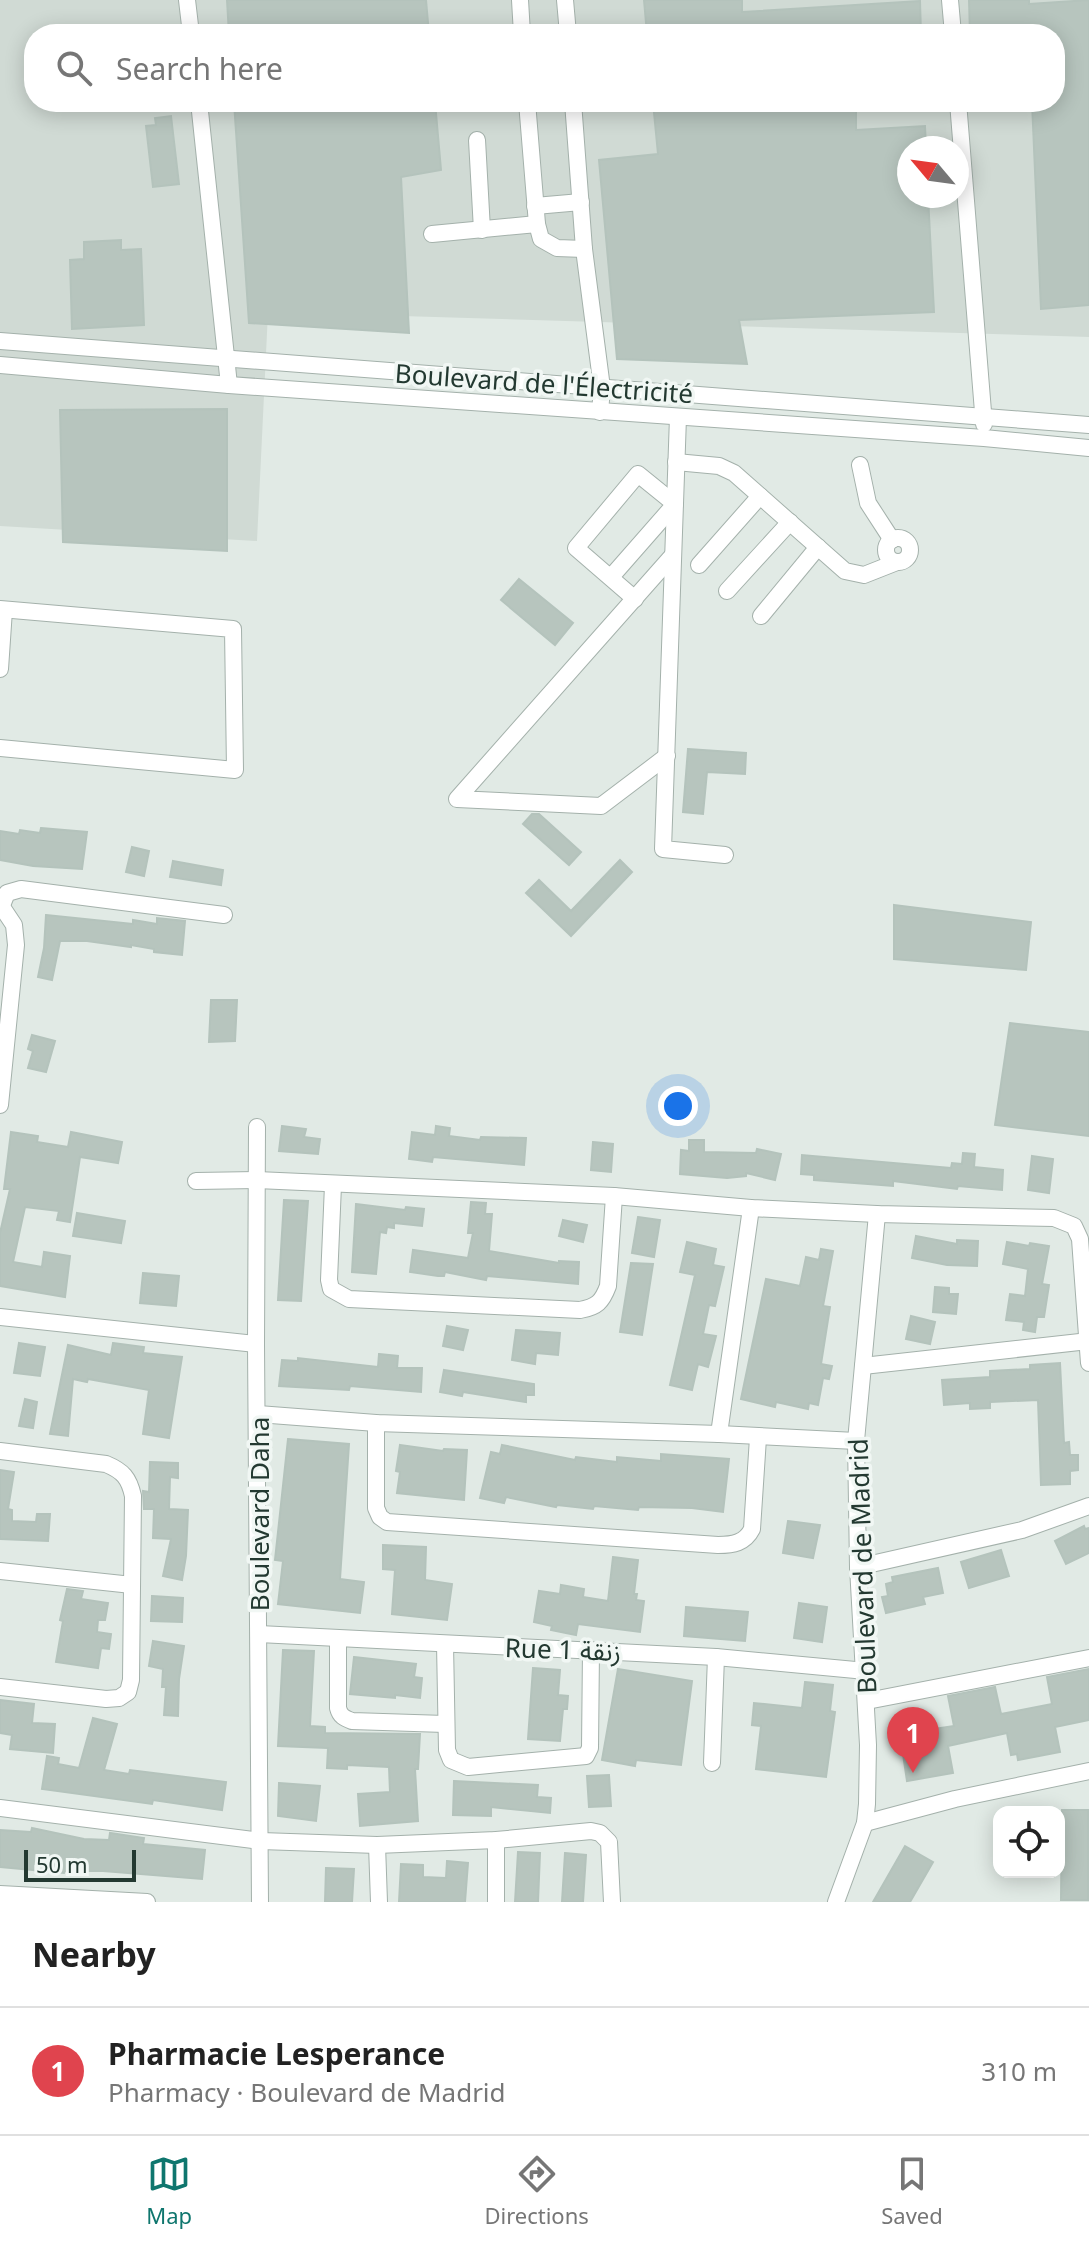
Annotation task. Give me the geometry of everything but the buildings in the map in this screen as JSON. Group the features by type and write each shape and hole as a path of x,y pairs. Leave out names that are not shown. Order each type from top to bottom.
{"street":[{"path":"187,0 190,24"},
{"path":"520,0 521,24"},
{"path":"565,0 567,24"},
{"path":"950,0 952,24"},
{"path":"200,112 229,385"},
{"path":"528,112 535,206 541,239 557,248 584,249"},
{"path":"574,112 584,249 602,388 600,412"},
{"path":"959,112 984,438"},
{"path":"477,140 482,230"},
{"path":"535,206 581,202"},
{"path":"432,234 537,224"},
{"name":"Boulevard de l'Électricité","path":"0,341 1089,425"},
{"name":"Boulevard de l'Électricité","path":"0,365 229,385 1089,448"},
{"path":"678,417 663,849 725,855"},
{"path":"676,462 719,466 742,480 851,574 864,575 906,558 910,548 904,540 892,540 868,503 860,465"},
{"path":"635,599 576,548 638,474 675,504"},
{"path":"699,565 760,496"},
{"path":"611,577 675,504"},
{"path":"727,591 790,522"},
{"path":"761,616 818,547"},
{"path":"667,756 601,806 457,799 673,555"},
{"path":"0,669 2,610 233,629 235,770 0,748"},
{"path":"553,804 556,785"},
{"path":"0,1105 16,945 14,925 1,908 7,893 21,889 224,915"},
{"name":"Boulevard Daha","path":"257,1127 260,1902"},
{"path":"196,1181 257,1180 614,1196 751,1208 877,1214 1048,1216 1068,1222 1080,1239 1089,1363"},
{"path":"333,1185 329,1280 331,1289 339,1295 349,1299 565,1309 595,1307 603,1299 608,1286 614,1196"},
{"path":"719,1434 751,1208"},
{"name":"Boulevard de Madrid","path":"836,1902 865,1823 868,1780 866,1671 858,1567 856,1441 877,1214"},
{"path":"0,1317 256,1344"},
{"path":"863,1366 1088,1341"},
{"path":"258,1414 376,1423 856,1441"},
{"path":"376,1423 376,1508 380,1517 387,1522 718,1545 744,1540 752,1529 758,1438"},
{"path":"0,1451 106,1464 120,1469 130,1481 133,1496 131,1680 128,1692 119,1698 106,1699 0,1687"},
{"path":"858,1567 1022,1530 1089,1506"},
{"path":"0,1571 132,1585"},
{"name":"Rue 1 زنقة","path":"259,1634 716,1657 866,1671"},
{"path":"338,1639 338,1708 345,1719 445,1724"},
{"path":"445,1644 447,1750 451,1760 468,1767 586,1756 590,1748 591,1650"},
{"path":"712,1763 716,1657"},
{"path":"867,1701 1089,1658"},
{"path":"865,1823 955,1799 1089,1771"},
{"path":"0,1808 261,1841 377,1845 496,1840 586,1830 600,1833 611,1847 612,1902"},
{"path":"496,1840 496,1902"},
{"path":"377,1845 379,1902"},
{"path":"0,1894 147,1902"}],"shaded area":[{"path":"0,0 1089,0 1089,337 268,312 257,541 0,526"}],"place":[{"name":"Pharmacie Lesperance","path":"913,1773"}]}
